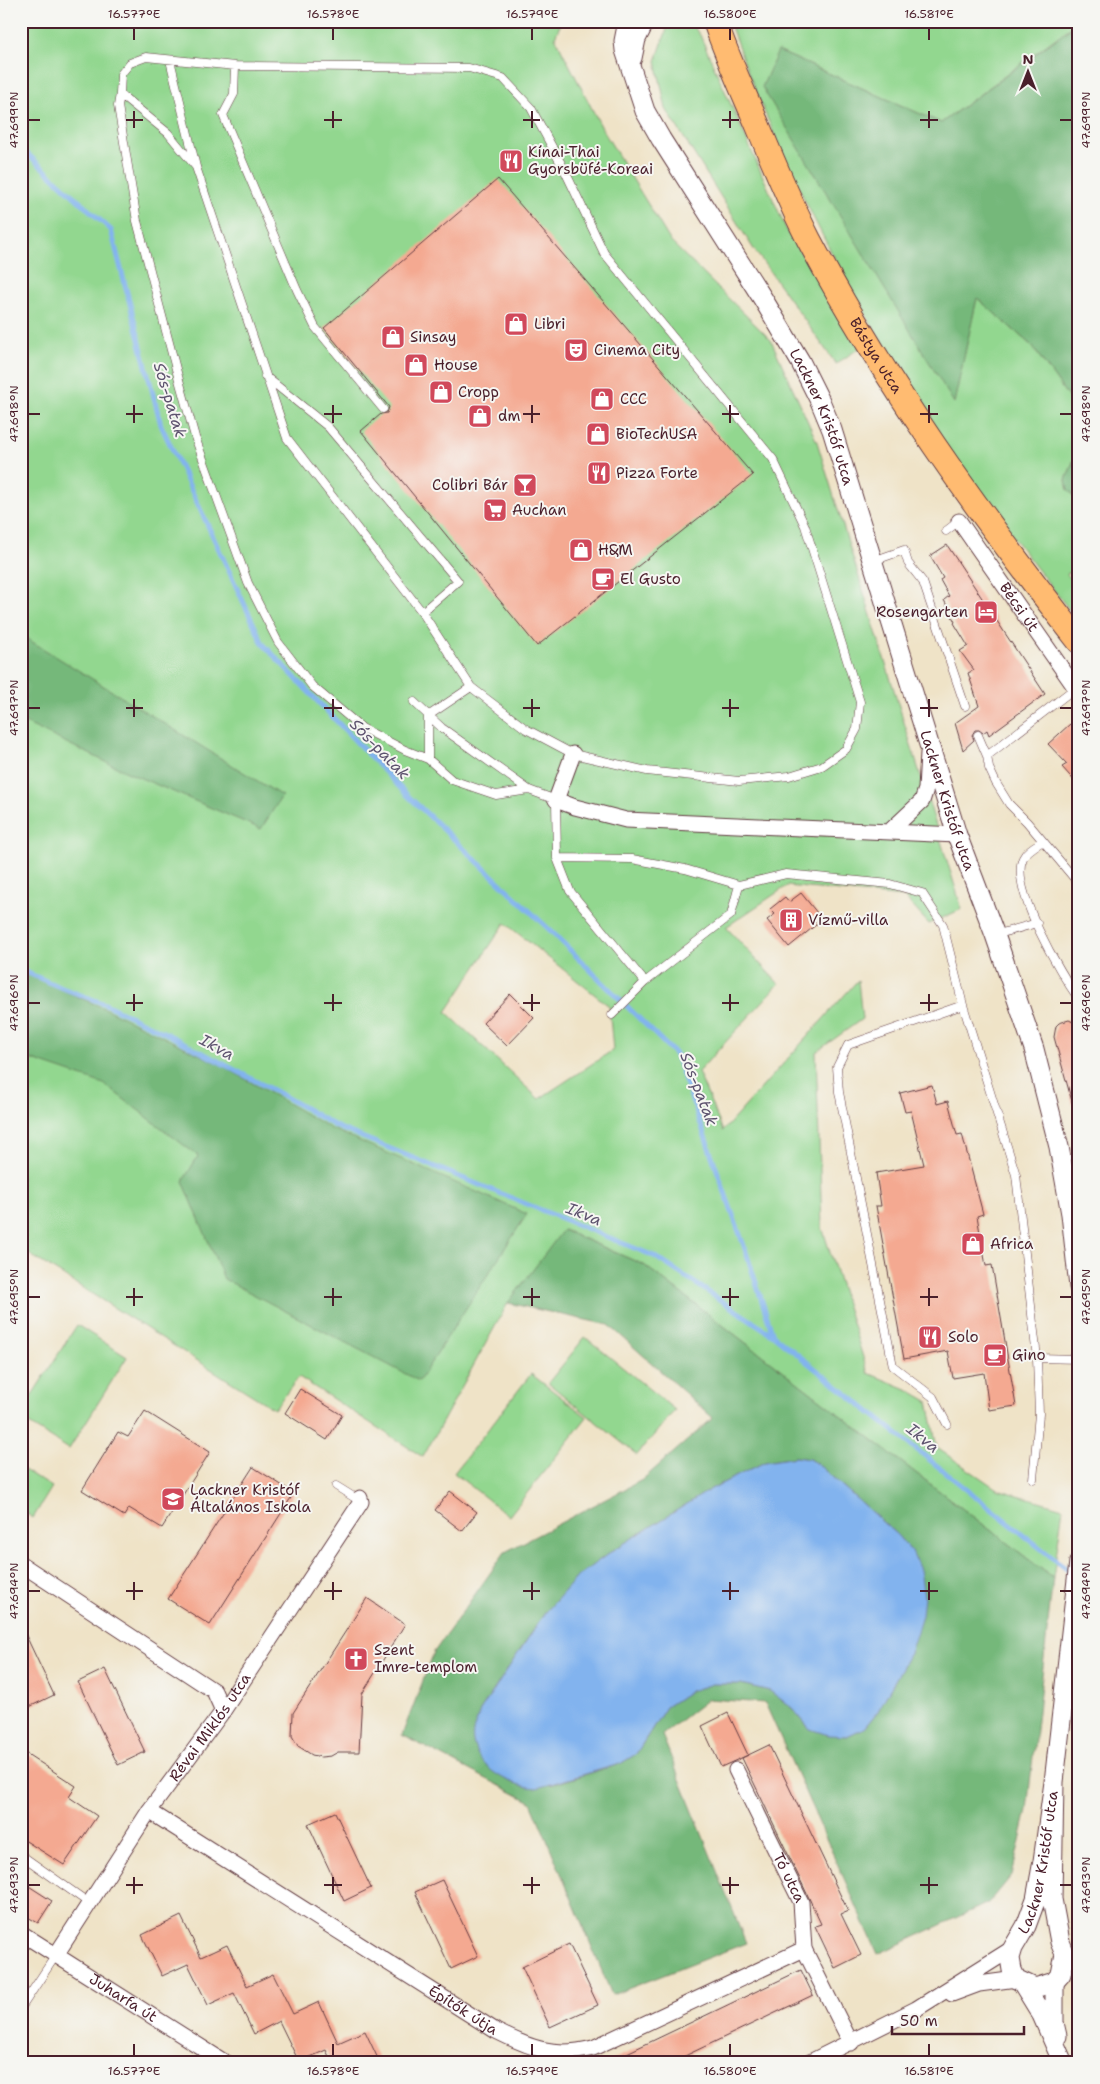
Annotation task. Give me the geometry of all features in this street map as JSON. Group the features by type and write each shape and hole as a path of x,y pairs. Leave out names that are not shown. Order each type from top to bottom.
{"main road":[{"name":"Bástya utca","path":"718,32 785,190 813,247 846,306 938,452 1012,557 1079,641"}],"street":[{"name":"Lackner Kristóf utca","path":"628,21 624,41 625,50 632,66 645,111 800,361 832,430 957,835 995,935 1034,1049 1059,1147 1071,1214 1079,1287"},
{"name":"Lackner Kristóf utca","path":"632,66 632,51 645,21"},
{"path":"709,21 718,32"},
{"name":"Bécsi út","path":"959,521 1077,690"},
{"path":"890,831 922,801 926,790 928,743"},
{"path":"573,754 556,800 575,807 626,820 957,835"},
{"name":"Révai Miklós utca","path":"56,1955 149,1811 224,1711 360,1500"},
{"name":"Lackner Kristóf utca","path":"1064,2063 1042,2016 1012,1970 1010,1958 1026,1926 1036,1899 1073,1662 1072,1618 1079,1562"},
{"path":"21,1564 214,1691 224,1711"},
{"name":"Tó utca","path":"736,1770 801,1902 804,1949 851,2043"},
{"name":"Lackner Kristóf utca","path":"1054,1782 1052,1899 1060,1942 1071,1963 1054,1982 1054,2022 1064,2063"},
{"name":"Építők útja","path":"149,1811 496,2031 537,2050 578,2052 593,2048 804,1949"},
{"name":"Lackner Kristóf utca","path":"1016,1944 1028,1934 1038,1931 1048,1932 1060,1942"},
{"name":"Juharfa út","path":"21,1933 226,2063"},
{"path":"808,2063 916,2009 1016,1944"},
{"path":"916,2009 980,1984 1020,1982 1035,1988 1054,1982"}],"lane":[{"path":"170,60 196,167 287,438 422,612 471,687 526,729 573,754 647,772 739,781 789,776 822,766 846,749 858,729 860,702 805,526 773,459 604,253 565,171 532,108 503,78 469,68 235,66 146,57 130,62 121,74 118,106 137,221 195,437 248,583 278,642 312,686 362,728 405,750 428,758 452,780 496,795 529,790"},
{"path":"235,66 234,94 223,116 297,290 315,327 383,409"},
{"path":"120,94 168,133 196,167"},
{"path":"265,375 328,427 458,581 422,612"},
{"path":"946,531 959,521"},
{"path":"873,561 904,550 908,563 924,582 965,706"},
{"path":"428,716 471,687"},
{"path":"988,756 1077,690"},
{"path":"414,702 428,716 529,790 556,800 557,858 570,891 645,982"},
{"path":"428,716 428,758"},
{"path":"978,735 988,756 989,768 1005,797 1079,884"},
{"path":"1043,841 1028,850 1022,859 1020,872 1022,891 1060,972 1079,999"},
{"path":"557,858 632,859 686,870 739,885 786,874 890,884 922,893 943,925 963,1005 1016,1175 1037,1358 1039,1414 1032,1479"},
{"path":"614,1013 645,982 731,915 739,885"},
{"path":"995,935 1036,923"},
{"path":"947,1424 933,1398 893,1366 839,1092 837,1067 848,1045 963,1005"},
{"path":"1037,1358 1079,1359"},
{"path":"336,1486 360,1500"},
{"path":"21,1856 89,1903"},
{"path":"21,2008 56,1955"}],"green space":[{"path":"21,21 562,21 555,37 604,132 671,242 771,340 817,442 962,909 929,924 904,897 787,886 726,927 779,984 698,1072 723,1131 858,980 862,1019 816,1052 822,1227 868,1373 909,1390 928,1401 937,1448 997,1489 1063,1508 1053,1578 644,1265 564,1230 508,1303 423,1457 299,1377 274,1409 21,1249","holes":["505,923 609,1006 613,1050 539,1099 446,1012"]},
{"path":"677,21 689,21 700,35 788,233 861,347 836,364 753,248 666,109 656,61 668,26"},
{"path":"729,21 1079,21 941,123 778,51 954,402 977,298 1032,346 1079,412 1079,446 1066,480 1068,490 1079,500 1079,568 1067,574 1079,588 1079,622 1006,528 936,432 872,326 826,242 783,155"},
{"path":"1079,22 1079,412 1032,346 977,298 954,403 762,87 778,51 941,123"},
{"path":"1079,447 1079,500 1068,490 1066,480"},
{"path":"21,635 282,796 261,829 129,773 21,721"},
{"path":"21,972 106,1009 223,1066 330,1128 527,1214 419,1381 224,1279 183,1181 198,1156 104,1084 21,1056"},
{"path":"563,1230 644,1265 1053,1578 1027,1810 1012,1875 990,1902 878,1954 765,1703 708,1699 662,1735 746,1943 612,1995 531,1802 402,1735 434,1652 505,1552 642,1480 713,1418 609,1325 508,1303","holes":["794,1457 809,1459 821,1467 897,1535 912,1552 910,1653 878,1711 864,1728 847,1736 810,1729 792,1708 770,1691 741,1684 712,1684 690,1691 666,1707 636,1754 620,1764 551,1785 480,1711 544,1614 578,1576 612,1551 711,1489 765,1462"]},
{"path":"77,1325 127,1357 69,1449 21,1419 21,1412"},
{"path":"585,1337 675,1410 637,1455 548,1383"},
{"path":"531,1374 587,1417 509,1516 454,1473"},
{"path":"21,1468 52,1487 33,1518 21,1510"}],"water":[{"path":"795,1457 809,1459 821,1467 897,1535 912,1552 920,1570 924,1596 922,1616 910,1653 878,1711 864,1728 847,1736 828,1735 810,1729 792,1708 770,1691 741,1684 712,1684 690,1691 666,1707 636,1754 620,1764 537,1788 517,1784 497,1775 481,1760 473,1741 474,1729 480,1711 544,1614 578,1576 612,1551 711,1489 765,1462"}],"building":[{"path":"498,179 753,475 537,646 361,431 381,414 387,413 389,407 324,328"},
{"path":"947,545 1045,694 989,735 987,730 983,733 975,730 972,735 974,740 963,750 955,723 979,706 968,673 974,670 960,651 968,646 954,623 944,600 949,596 940,580 943,578 930,556"},
{"path":"1070,724 1079,733 1079,786 1062,767 1067,764 1048,744"},
{"name":"Vízmű-villa","path":"801,893 818,914 812,919 817,924 789,947 767,920 775,914 770,909 785,897 789,902"},
{"path":"510,994 534,1018 507,1046 483,1023"},
{"path":"1069,1020 1079,1025 1079,1109 1074,1109 1054,1037 1056,1026"},
{"path":"932,1085 937,1104 948,1101 957,1135 962,1134 983,1214 977,1216 986,1266 992,1265 1016,1406 989,1410 984,1373 953,1378 948,1351 904,1359 876,1206 881,1206 876,1173 924,1165 911,1111 905,1112 900,1093"},
{"path":"300,1389 342,1415 327,1440 285,1413"},
{"path":"145,1411 210,1452 162,1528 129,1508 124,1516 82,1490 118,1432 128,1437"},
{"path":"253,1467 294,1493 210,1625 168,1599"},
{"path":"450,1491 477,1512 462,1531 435,1510"},
{"name":"Szent Imre-templom","path":"367,1598 405,1624 362,1694 359,1752 338,1752 331,1756 321,1757 312,1755 298,1746 292,1736 293,1713"},
{"path":"21,1625 54,1695 27,1708 21,1695"},
{"path":"105,1669 145,1752 118,1765 78,1682"},
{"path":"728,1713 748,1755 721,1767 702,1726"},
{"path":"769,1745 848,1911 841,1914 861,1955 835,1968 815,1926 821,1924 742,1758"},
{"path":"21,1750 76,1786 69,1797 97,1816 64,1865 21,1838"},
{"path":"335,1812 371,1888 344,1901 308,1824"},
{"path":"442,1880 478,1956 451,1969 415,1892"},
{"path":"21,1881 52,1901 38,1923 21,1913"},
{"path":"181,1916 201,1957 227,1945 247,1986 273,1974 293,2014 319,2002 338,2043 365,2031 380,2063 332,2063 326,2050 299,2062 279,2021 254,2034 234,1993 208,2005 188,1964 162,1976 142,1935"},
{"path":"569,1944 598,2005 550,2027 522,1967"},
{"path":"801,1970 813,1995 671,2063 606,2063"}],"waterway":[{"name":"Sós-patak","path":"21,148 111,230 161,425 263,644 407,795 554,934 676,1055 744,1246 773,1335"},
{"name":"Ikva","path":"21,970 105,1004 167,1034 282,1095 337,1127 654,1256 773,1335 1073,1574"}],"place":[{"name":"Kínai-Thai Gyorsbüfé-Koreai","path":"511,161"},
{"name":"Libri","path":"516,324"},
{"name":"Sinsay","path":"393,337"},
{"name":"Cinema City","path":"576,350"},
{"name":"House","path":"416,365"},
{"name":"Cropp","path":"441,392"},
{"name":"CCC","path":"602,399"},
{"name":"dm","path":"480,416"},
{"name":"BioTechUSA","path":"598,434"},
{"name":"Pizza Forte","path":"599,473"},
{"name":"Colibri Bár","path":"525,485"},
{"name":"Auchan","path":"495,510"},
{"name":"H&M","path":"581,550"},
{"name":"El Gusto","path":"603,579"},
{"name":"Rosengarten","path":"986,612"},
{"name":"Vízmű-villa","path":"791,920"},
{"name":"Africa","path":"973,1244"},
{"name":"Solo","path":"930,1337"},
{"name":"Gino","path":"995,1355"},
{"name":"Lackner Kristóf Általános Iskola","path":"173,1499"},
{"name":"Szent Imre-templom","path":"356,1659"}]}
